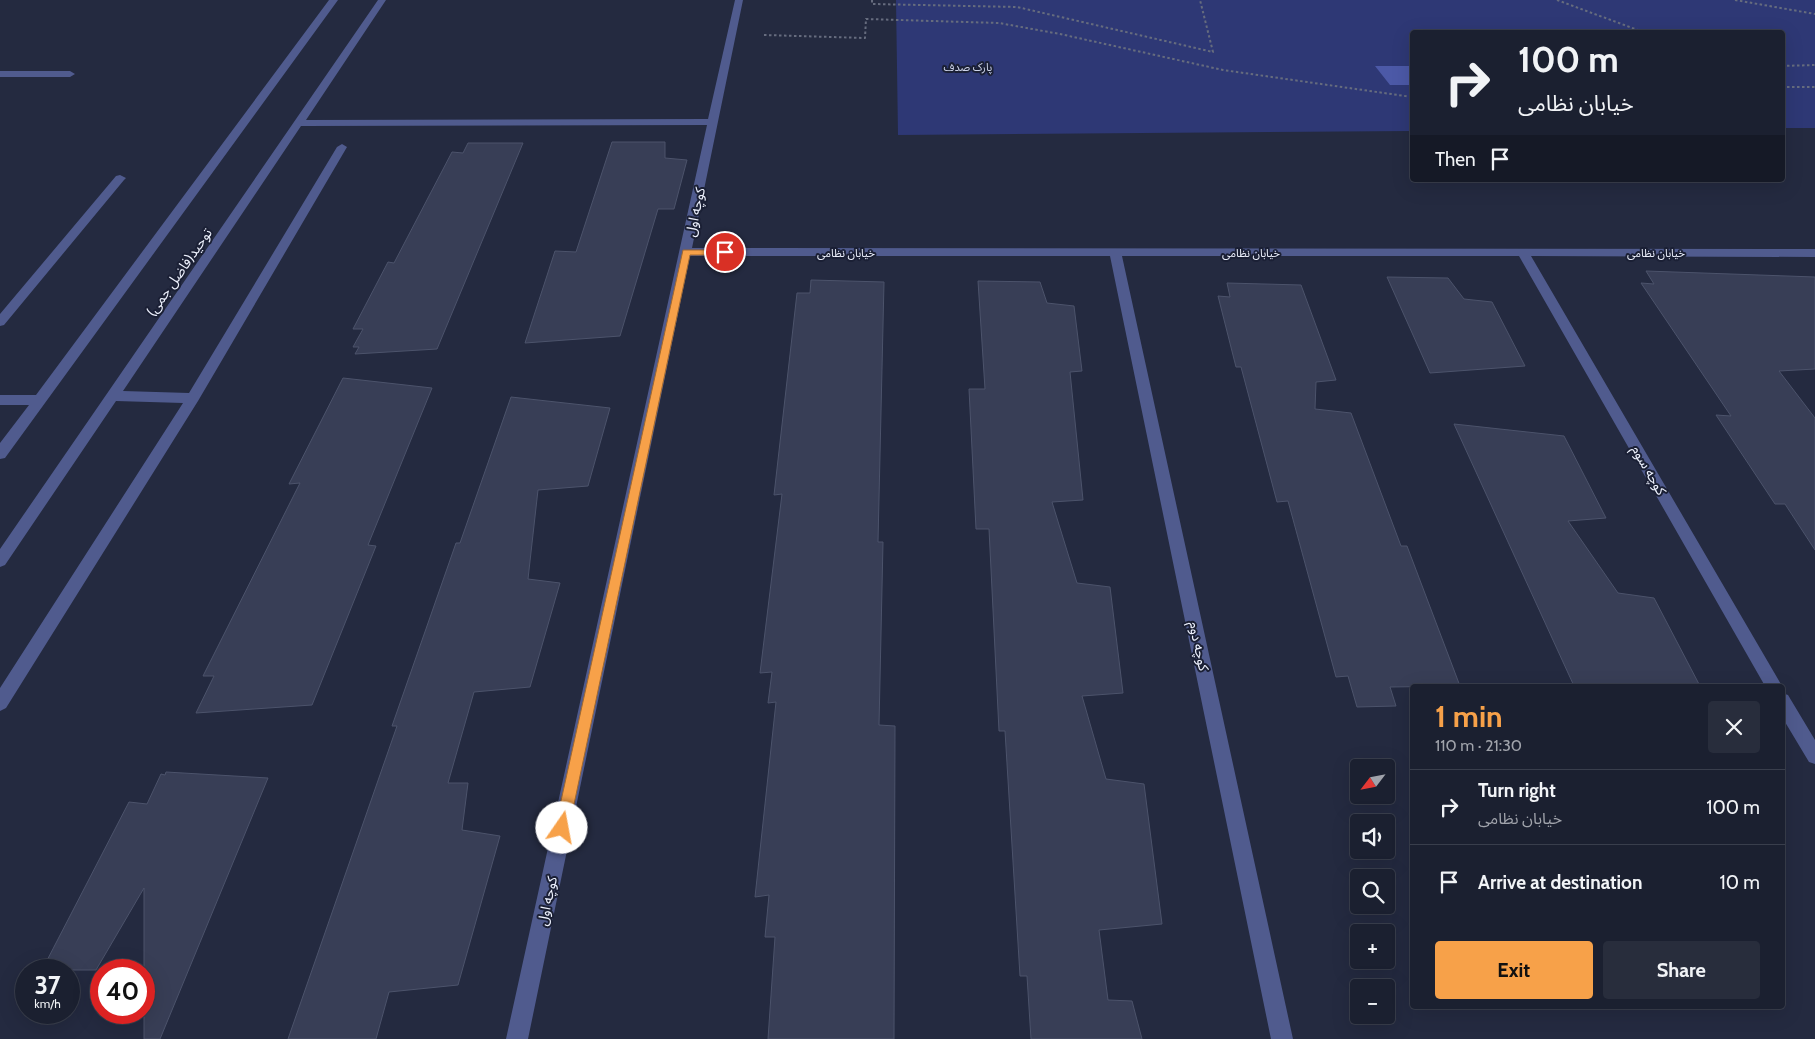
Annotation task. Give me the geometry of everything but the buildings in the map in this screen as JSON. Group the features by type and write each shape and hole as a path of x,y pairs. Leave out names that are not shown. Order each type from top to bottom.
{"street":[{"path":"0,454 334,0"},
{"name":"توحید(فاضل جمی)","path":"0,561 382,0"},
{"name":"کوچه اول","path":"517,1039 739,0"},
{"path":"0,74 70,74"},
{"path":"300,123 713,122"},
{"path":"0,703 193,398 342,147"},
{"path":"0,322 120,178"},
{"name":"خیابان نظامی","path":"686,252 1815,253"},
{"name":"کوچه دوم","path":"1116,253 1282,1039"},
{"name":"کوچه سوم","path":"1523,253 1773,684"},
{"path":"112,396 193,398"},
{"path":"0,400 40,400"},
{"path":"1785,705 1815,756"}],"path":[{"path":"872,0 872,4 1017,7 1213,52 1200,0"},
{"path":"1557,0 1638,30"},
{"path":"1735,0 1815,14"},
{"path":"732,34 865,38 866,19 999,23 1060,34 1223,70 1410,96"},
{"path":"1785,66 1815,65"},
{"path":"1785,87 1815,87"}],"green space":[{"name":"پارک صدف","path":"896,0 1815,0 1815,128 1785,128 1785,30 1410,30 1410,131 898,135"}],"shaded area":[{"path":"1375,66 1410,66 1410,85 1390,85"}],"route":[{"path":"562,828 686,252 725,252"}]}
